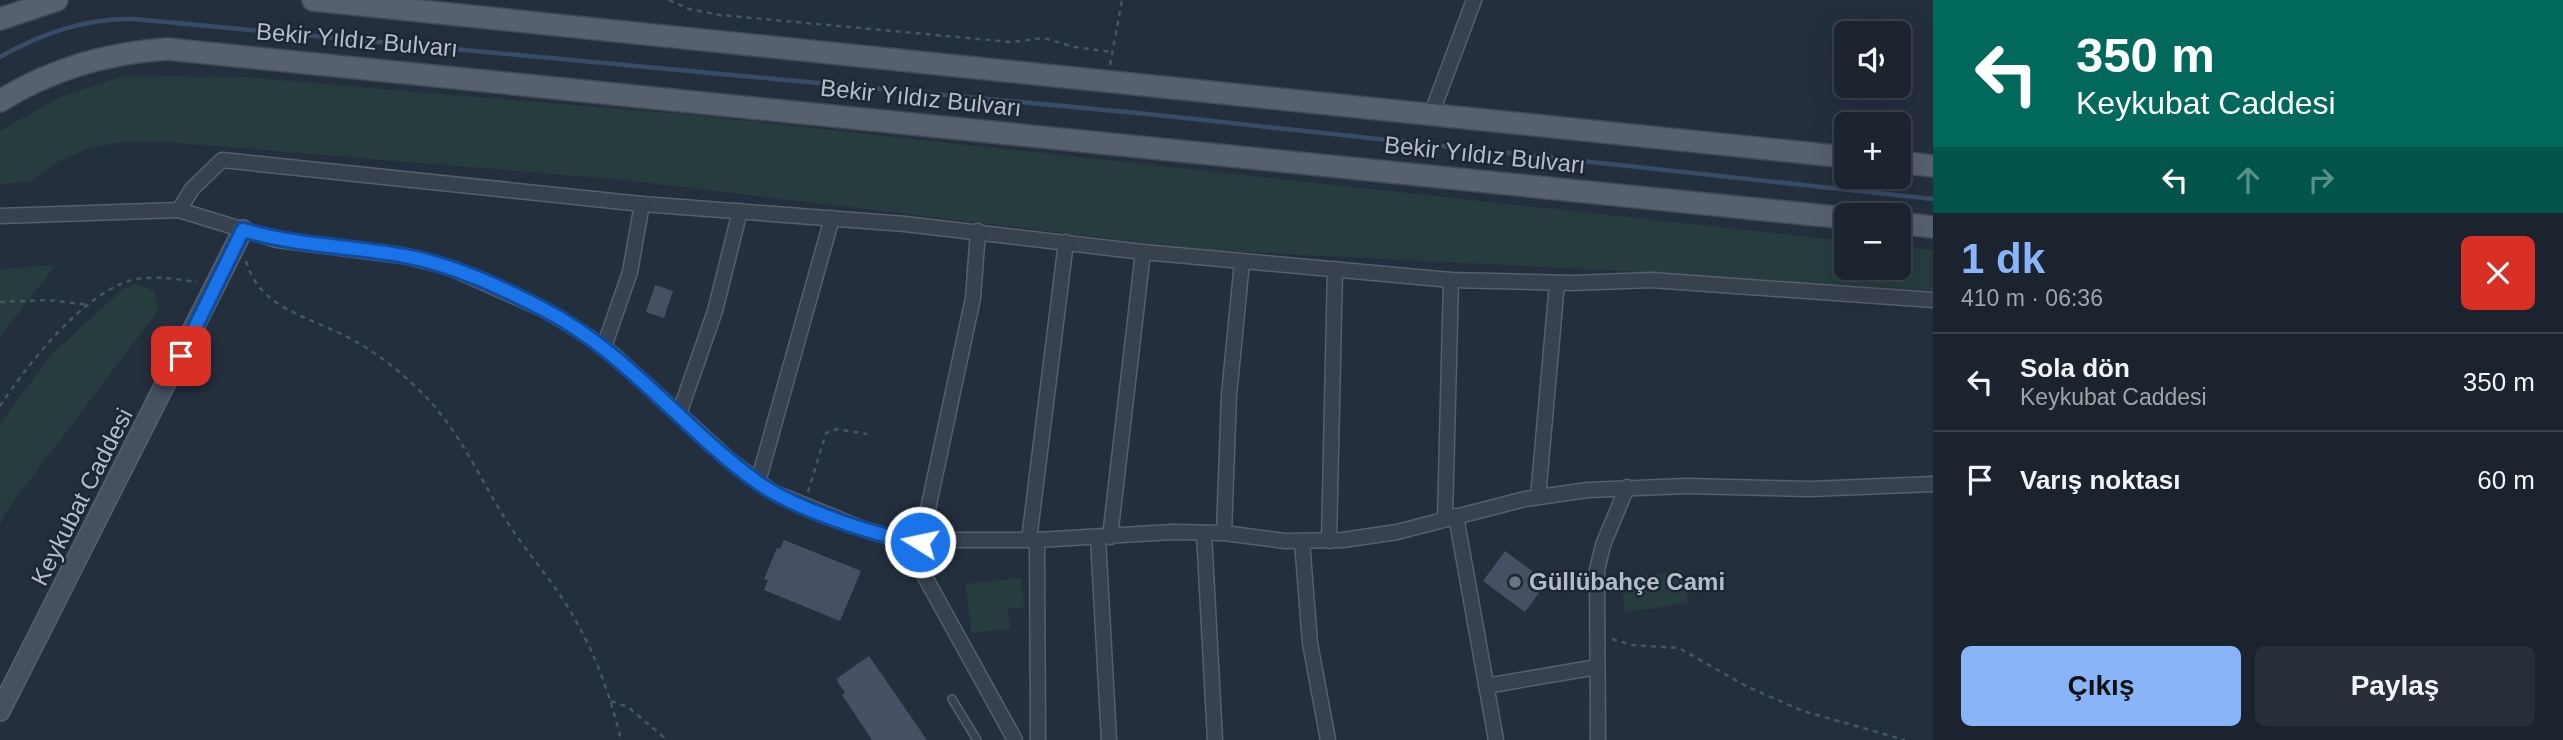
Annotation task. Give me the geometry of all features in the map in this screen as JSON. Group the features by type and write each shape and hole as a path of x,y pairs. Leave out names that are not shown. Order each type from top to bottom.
{"main road":[{"path":"0,19 57,0"},
{"name":"Bekir Yıldız Bulvarı","path":"313,0 1834,155"},
{"name":"Bekir Yıldız Bulvarı","path":"0,101 33,83 82,64 124,54 167,49 1834,217"},
{"path":"1911,163 1933,166"},
{"path":"1911,224 1933,226"}],"street":[{"path":"1431,114 1474,0"},
{"path":"179,210 192,189 222,160 642,204 978,231 1143,252 1451,280 1557,283 1651,280 1933,300"},
{"path":"604,347 630,272 642,204"},
{"path":"0,216 179,210 303,245 403,256 448,267 545,310 604,347 758,482 804,505 875,533 920,542 1204,533 1329,541 1397,533 1451,517 1538,497 1627,487 1810,489 1933,484"},
{"path":"679,414 708,334 740,211"},
{"path":"758,482 832,218"},
{"name":"Keykubat Caddesi","path":"0,711 218,285 243,230"},
{"path":"978,231 973,298 920,542 925,577 1015,740"},
{"path":"1038,740 1033,540 1066,242"},
{"path":"1109,740 1104,537 1143,252"},
{"path":"1224,533 1229,395 1241,262"},
{"path":"1329,541 1335,269"},
{"path":"1451,280 1451,517 1496,740"},
{"path":"1538,497 1557,283"},
{"path":"1598,740 1599,558 1627,487"},
{"path":"1204,533 1215,740"},
{"path":"1302,541 1310,643 1328,740"},
{"path":"1486,686 1597,667"}],"lane":[{"path":"952,699 977,740"}],"path":[{"path":"669,0 689,9 720,15 1011,42 1044,38 1074,47 1112,52 1122,0"},
{"path":"243,230 248,266 265,295 287,310 357,342 418,389 445,417 507,521 579,626 611,701 621,740"},
{"path":"0,406 48,345 90,305 120,284 143,278 218,285"},
{"path":"0,302 48,300 90,305"},
{"path":"804,505 826,433 837,429 867,434"},
{"path":"1597,630 1623,643 1679,648 1746,686 1803,711 1905,740"},
{"path":"611,701 628,707 667,740"}],"green space":[{"path":"124,76 242,77 703,116 1834,240 1834,280 1911,280 1911,247 1933,250 1933,291 1624,271 1204,250 626,180 156,141 121,142 87,149 57,162 30,181 0,184 0,131 58,98"},
{"path":"56,265 0,336 0,269"},
{"path":"135,284 154,291 159,309 11,505 0,524 0,424 52,354 123,289"},
{"path":"1684,570 1688,603 1625,612 1621,579"},
{"path":"1021,578 1024,607 1008,609 1010,629 971,633 966,584"}],"building":[{"path":"655,285 673,291 664,318 646,312"},
{"path":"784,540 861,571 840,621 764,590 768,580 764,579 777,548 780,549"},
{"name":"Güllübahçe Cami","path":"1505,551 1547,582 1525,612 1483,581"},
{"path":"869,656 927,740 872,740 842,695 845,693 836,679"}],"waterway":[{"path":"0,57 48,34 81,24 134,19 1148,114 1933,199"}],"place":[{"name":"Güllübahçe Cami","path":"1515,582"}],"route":[{"path":"181,356 243,230 303,245 426,261 467,274 521,298 591,338 613,354 731,461 773,492 883,536 920,542"}]}
